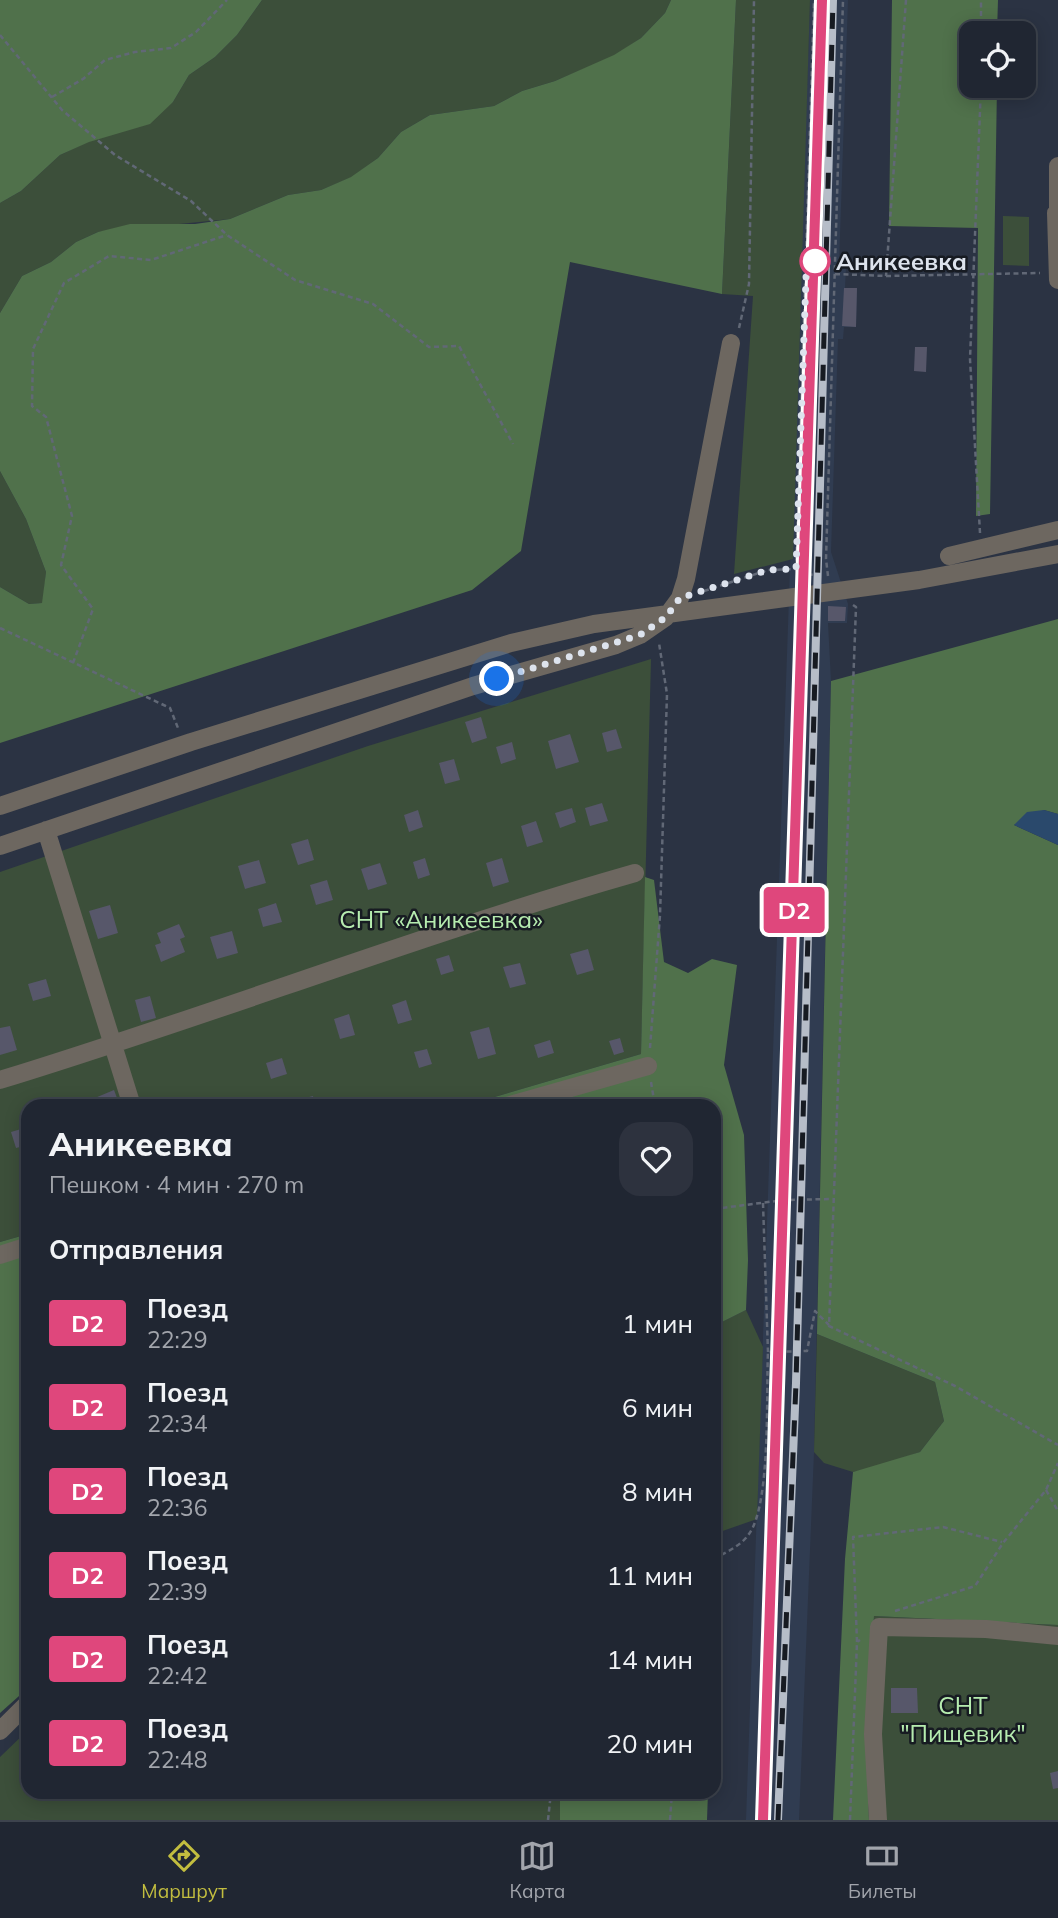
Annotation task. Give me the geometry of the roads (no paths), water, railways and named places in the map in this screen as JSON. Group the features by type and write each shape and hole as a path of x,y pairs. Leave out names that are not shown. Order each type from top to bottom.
{"street":[{"path":"1057,276 1058,166"},
{"path":"0,846 473,686 616,645 657,626 680,598 689,568 731,343"},
{"path":"949,556 1058,530"},
{"path":"0,806 188,743 511,643 594,624 919,580 1058,554"},
{"path":"46,830 130,1099"},
{"path":"0,1080 112,1046 517,906 635,873"},
{"path":"532,1099 648,1066"},
{"path":"0,1255 21,1248"},
{"path":"878,1820 873,1734 879,1627 986,1629 1058,1636"},
{"path":"0,1731 21,1710"}],"railway":[{"path":"763,1820 822,0"},
{"path":"778,1820 796,1383 833,0"}],"train":[{"name":"D2","path":"763,1820 778,1426 822,0"}],"place":[{"name":"Аникеевка","path":"815,261"}],"park label":[{"name":"СНТ «Аникеевка»","path":"441,919"},
{"name":"СНТ \"Пищевик\"","path":"963,1719"}]}
